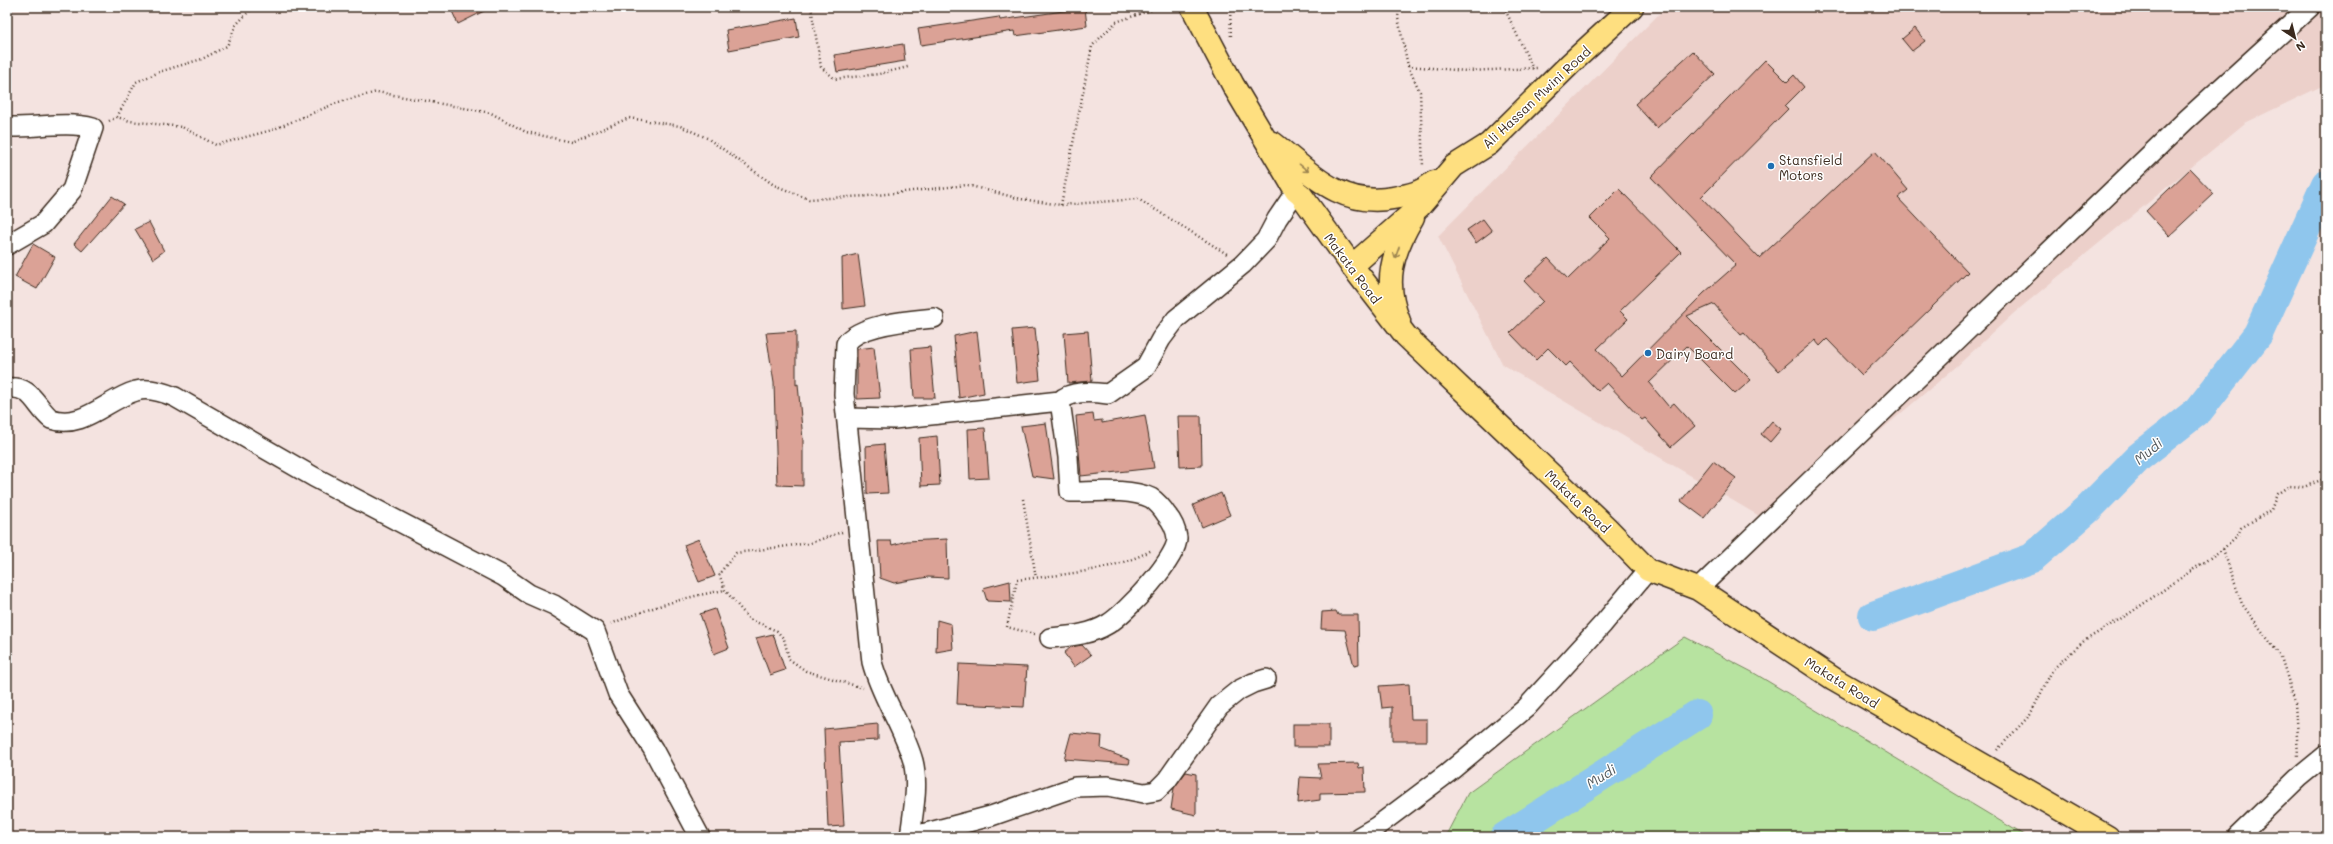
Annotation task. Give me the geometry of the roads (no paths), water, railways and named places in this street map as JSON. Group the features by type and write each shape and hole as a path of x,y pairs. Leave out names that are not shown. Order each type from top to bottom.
{"main road":[{"name":"Makata Road","path":"1192,7 1233,85 1296,191 1301,195 1352,266 1406,336 1606,527 1648,570 1698,589 1834,678 1983,766 2108,837"},
{"name":"Ali Hassan Mwini Road","path":"1352,266 1454,166 1489,144 1570,64 1632,7"},
{"path":"1263,135 1328,187 1356,199 1384,200 1416,194 1422,198 1397,251 1393,263 1390,288 1393,305 1406,336"}],"street":[{"path":"1698,589 2186,120 2310,7"},
{"path":"7,127 34,128 79,124 93,128 72,190 43,224 7,246"},
{"path":"847,418 894,419 1060,401 1065,396 1093,392 1108,394 1127,382 1144,368 1161,339 1176,319 1243,264 1266,240 1277,219 1296,191"},
{"path":"934,318 894,321 849,340 846,344 844,394 872,662 884,694 906,740 913,762 916,786 910,837 991,816 1075,787 1108,786 1144,793 1156,791 1167,780 1219,706 1240,690 1266,679"},
{"path":"7,388 17,387 28,392 51,419 71,422 83,419 136,391 150,390 175,397 314,477 503,576 529,594 554,606 594,631 618,694 653,749 700,837"},
{"path":"1050,638 1080,635 1108,624 1125,610 1146,589 1170,557 1177,538 1173,524 1152,499 1118,491 1070,492 1068,457 1060,401"},
{"path":"1359,837 1376,827 1448,773 1526,708 1603,624 1648,570"},
{"path":"2237,837 2298,778 2326,755"}],"waterway":[{"name":"Mudi","path":"1873,616 2032,558 2088,509 2139,457 2199,410 2258,334 2326,184"},
{"name":"Mudi","path":"1505,837 1697,715"}],"place":[{"name":"Stansfield Motors","path":"1771,166"},
{"name":"Dairy Board","path":"1648,353"}]}
